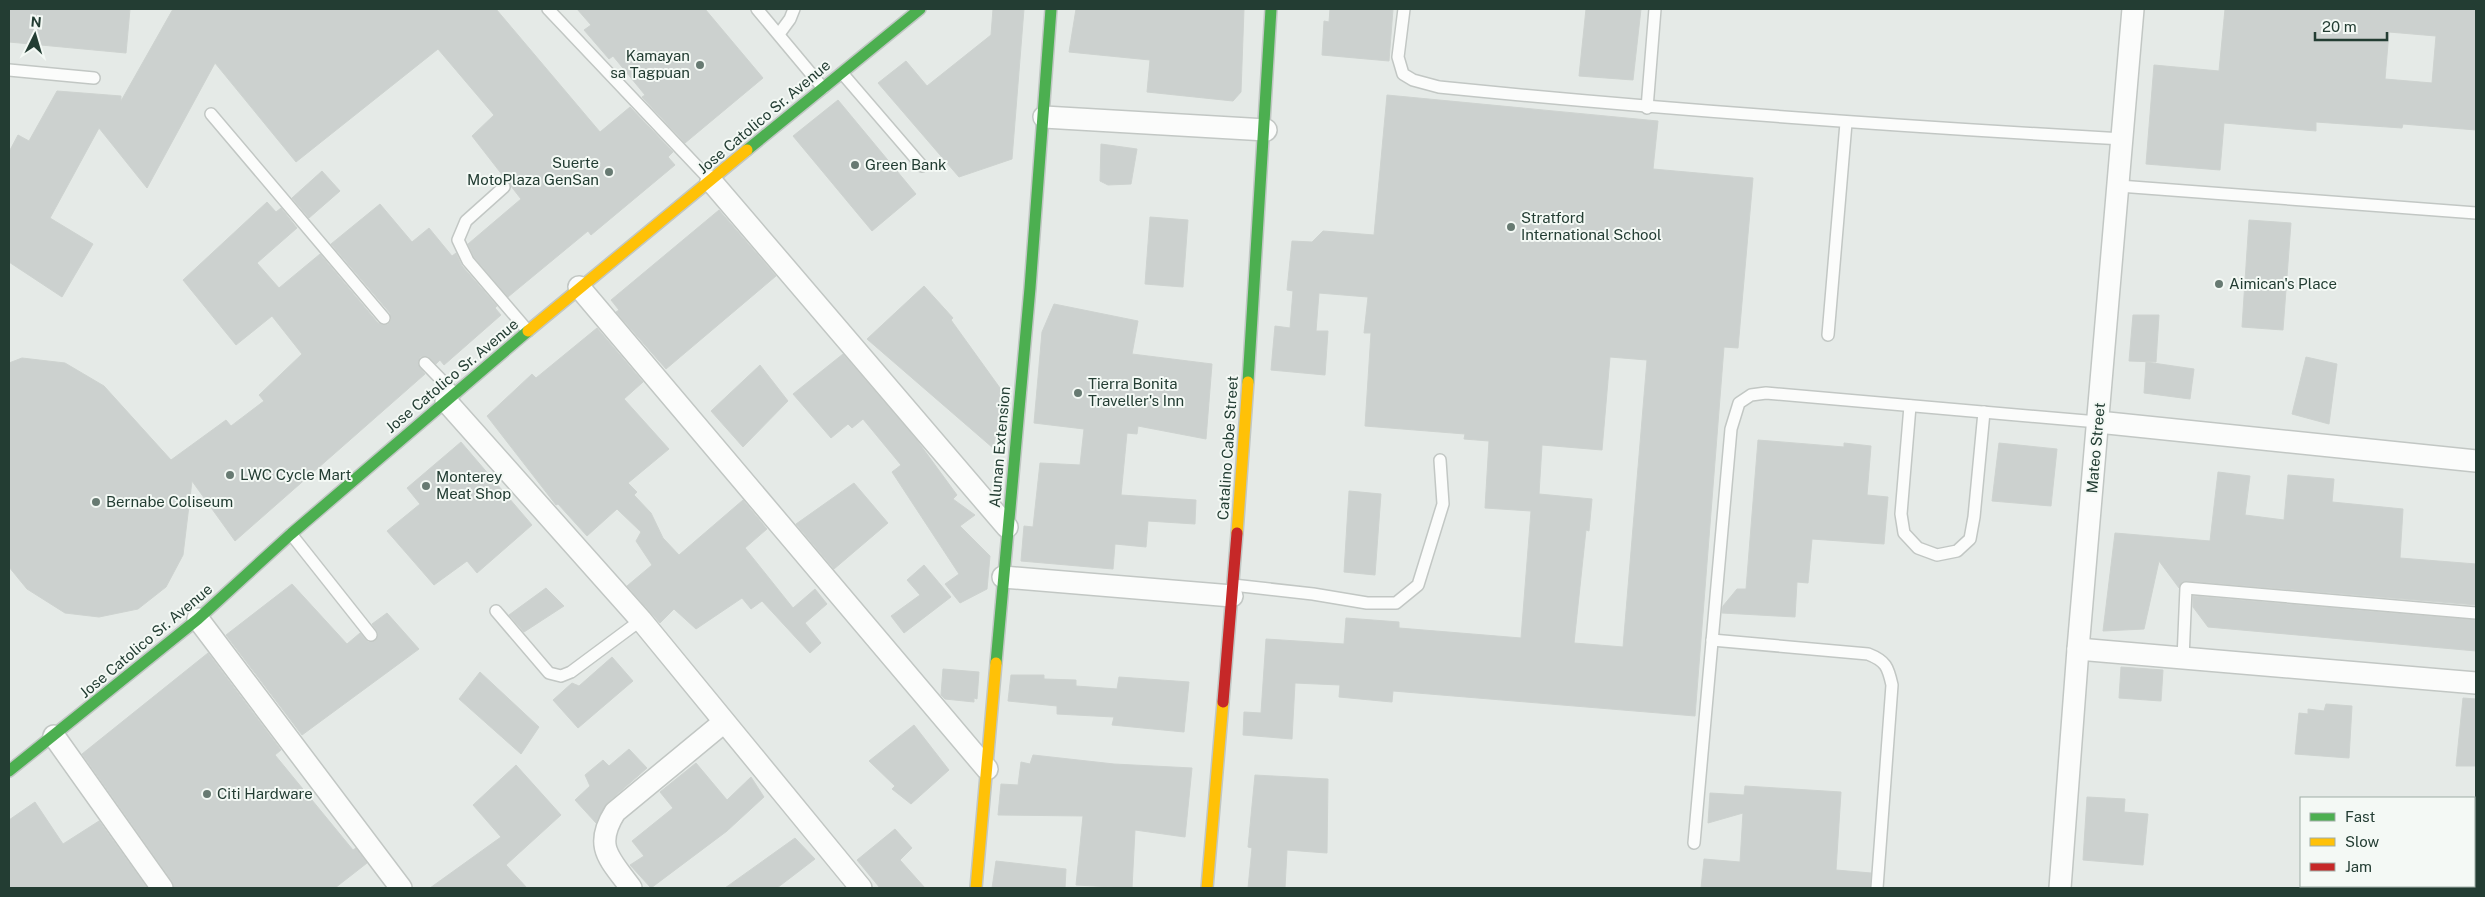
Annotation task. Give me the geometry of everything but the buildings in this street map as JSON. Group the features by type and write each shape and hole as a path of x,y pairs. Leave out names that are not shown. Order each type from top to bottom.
{"street":[{"name":"Jose Catolico Sr. Avenue","path":"9,771 198,619 292,534 580,287 920,9"},
{"name":"Alunan Extension","path":"976,888 988,769 1052,9"},
{"name":"Catalino Cabe Street","path":"1207,888 1232,590 1266,130 1271,9"},
{"name":"Mateo Street","path":"2060,888 2078,650 2133,9"},
{"path":"1044,117 1266,130"},
{"path":"711,181 1008,527"},
{"path":"580,287 988,769"},
{"path":"450,397 641,620 861,888"},
{"path":"2098,422 2476,461"},
{"path":"1004,577 1232,590"},
{"path":"198,619 401,888"},
{"path":"2078,650 2476,684"},
{"path":"631,888 606,853 604,836 607,825 615,812 724,722"},
{"path":"54,736 162,888"}],"lane":[{"path":"548,9 711,181"},
{"path":"757,9 823,89"},
{"path":"779,34 790,19 794,9"},
{"path":"1404,9 1398,57 1403,74 1413,80 1440,87 1647,108 1846,123 2123,139"},
{"path":"1647,108 1655,9"},
{"path":"9,70 94,78"},
{"path":"842,73 922,166"},
{"path":"211,114 384,318"},
{"path":"1828,335 1846,123"},
{"path":"2119,186 2476,213"},
{"path":"504,187 466,221 458,240 468,261 528,331"},
{"path":"426,363 450,397"},
{"path":"1694,843 1731,429 1739,403 1751,395 1766,393 2098,422"},
{"path":"1910,406 1901,514 1904,532 1918,548 1937,555 1957,551 1970,539 1974,517 1984,412"},
{"path":"1232,590 1313,594 1367,603 1396,604 1418,585 1443,504 1440,460"},
{"path":"292,534 371,635"},
{"path":"2183,659 2186,588 2476,613"},
{"path":"496,611 549,673 561,676 571,672 641,620"},
{"path":"1712,640 1868,654 1880,659 1888,669 1892,685 1877,888"}],"traffic: fast":[{"path":"747,150 920,9"},
{"path":"996,663 1030,288 1051,9"},
{"path":"1248,382 1271,9"},
{"path":"9,771 198,619 291,534 528,331"}],"traffic: slow":[{"path":"528,331 747,150"},
{"path":"1237,533 1248,382"},
{"path":"976,888 996,663"},
{"path":"1207,888 1223,702"}],"traffic: jam":[{"path":"1223,702 1237,533"}],"place":[{"name":"Kamayan sa Tagpuan","path":"700,65"},
{"name":"Green Bank","path":"855,165"},
{"name":"Suerte MotoPlaza GenSan","path":"609,172"},
{"name":"Stratford International School","path":"1511,227"},
{"name":"Aimican's Place","path":"2219,284"},
{"name":"Tierra Bonita Traveller's Inn","path":"1078,393"},
{"name":"LWC Cycle Mart","path":"230,475"},
{"name":"Monterey Meat Shop","path":"426,486"},
{"name":"Bernabe Coliseum","path":"96,502"},
{"name":"Citi Hardware","path":"207,794"}]}
